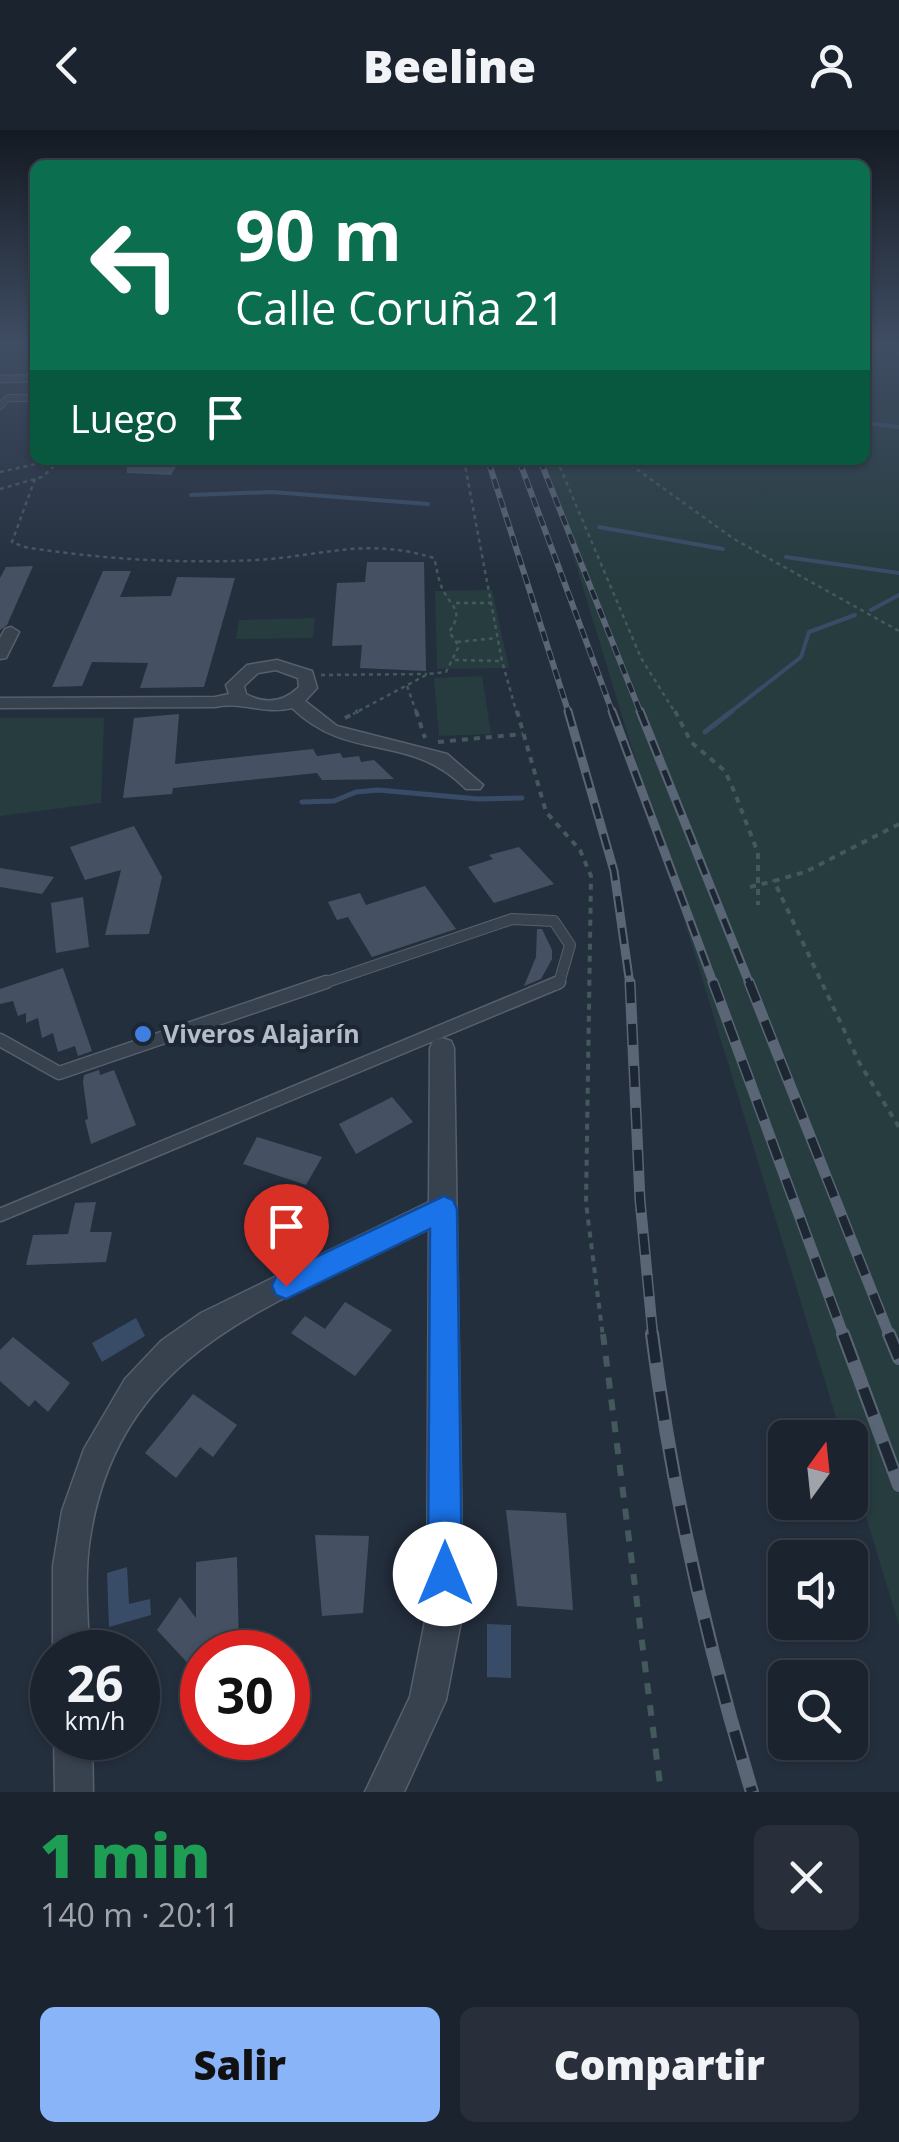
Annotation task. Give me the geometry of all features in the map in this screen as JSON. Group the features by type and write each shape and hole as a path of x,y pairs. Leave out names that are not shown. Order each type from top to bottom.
{"street":[{"path":"0,654 11,632"},
{"path":"0,703 214,702 238,697 263,706 295,701 304,695 309,682 306,675 289,667 260,667 238,679 238,697"},
{"path":"295,701 326,728 434,748 458,766 473,786"},
{"path":"384,1792 428,1700 445,1611 442,1048"},
{"path":"71,1630 70,1572 79,1506 116,1420 149,1374 173,1349 224,1316 444,1209"},
{"path":"73,1760 74,1792"}],"lane":[{"path":"0,1040 59,1073 512,918 554,921 570,946 559,983 0,1215"}],"path":[{"path":"0,472 32,465"},
{"path":"0,489 35,479 56,465"},
{"path":"465,465 502,660 548,818 580,850 591,876 586,1203 660,1792"},
{"path":"559,465 641,658 663,688 691,742 725,772 758,852 758,905"},
{"path":"631,465 734,539 899,631"},
{"path":"35,479 12,542 19,549 72,555 252,560 333,549 414,552 437,562 442,589 456,604 459,615 449,632 457,642 455,660 446,672 319,674 309,682"},
{"path":"456,604 490,603"},
{"path":"457,642 498,638"},
{"path":"455,660 502,660"},
{"path":"326,728 428,674"},
{"path":"407,686 426,738 434,748 444,740 523,734"},
{"path":"750,887 805,872 899,824"},
{"path":"774,881 860,1064 899,1127"}],"green space":[{"path":"870,421 899,421 899,1625 867,1520 868,1420 837,1420 546,465 870,465"},
{"path":"492,590 509,668 437,669 435,591"},
{"path":"315,618 313,638 236,639 239,620"},
{"path":"482,676 491,734 439,736 434,678"},
{"path":"0,718 104,718 101,803 0,816"}],"water":[{"path":"136,1318 145,1336 102,1362 92,1343"},
{"path":"127,1567 129,1604 150,1599 151,1615 109,1627 107,1573"},
{"path":"487,1624 511,1625 511,1678 487,1677"}],"building":[{"path":"127,465 177,465 171,475 127,473"},
{"path":"367,562 424,562 426,671 360,668 362,645 332,646 337,583 365,582"},
{"path":"33,566 7,625 0,630 0,578 6,567"},
{"path":"103,571 131,571 120,597 171,596 177,577 235,578 204,687 140,688 148,663 92,662 82,686 52,687"},
{"path":"179,714 175,764 313,749 317,756 340,753 343,758 359,756 361,762 374,760 394,779 322,780 317,773 173,788 172,794 123,798 134,718"},
{"path":"134,826 162,877 149,934 105,935 121,870 85,880 70,847"},
{"path":"519,847 554,884 494,903 468,867 493,859 489,855"},
{"path":"0,868 54,877 42,894 0,887"},
{"path":"425,886 456,929 372,957 348,917 337,920 328,902 360,893 366,905"},
{"path":"83,897 89,947 56,953 51,903"},
{"path":"537,929 542,929 552,959 541,979 524,986 536,957"},
{"path":"63,968 92,1051 78,1056 75,1046 58,1052 53,1033 42,1038 38,1018 26,1023 26,1013 18,1016 13,1001 0,1004 0,989"},
{"path":"99,1070 100,1075 114,1070 136,1125 91,1144 83,1082 84,1075"},
{"path":"392,1097 413,1122 356,1154 339,1124"},
{"path":"257,1137 322,1157 306,1185 243,1164"},
{"path":"96,1202 90,1232 112,1232 106,1262 26,1265 33,1235 68,1234 75,1203"},
{"path":"345,1302 392,1330 355,1376 291,1333 305,1316 325,1329"},
{"path":"13,1337 70,1383 48,1412 35,1400 29,1407 0,1381 0,1350"},
{"path":"193,1394 237,1425 213,1457 200,1447 176,1478 145,1453"},
{"path":"506,1510 566,1513 573,1610 517,1606"},
{"path":"315,1535 369,1536 363,1613 322,1616"},
{"path":"237,1557 239,1630 180,1630 180,1655 157,1630 180,1597 196,1618 196,1562"}],"waterway":[{"path":"870,424 899,427"},
{"path":"191,495 272,492 428,504"},
{"path":"599,527 723,549"},
{"path":"786,557 899,573"},
{"path":"871,610 899,595"},
{"path":"728,714 801,657 809,632 855,615"},
{"path":"705,732 732,711"},
{"path":"302,802 334,801 356,792 378,790 478,799 522,798"}],"railway":[{"path":"490,465 569,714"},
{"path":"521,465 613,714"},
{"path":"542,465 641,714"},
{"path":"568,711 614,871 630,985"},
{"path":"612,711 714,985"},
{"path":"640,711 750,985"},
{"path":"630,982 640,1200 653,1337"},
{"path":"713,982 844,1337"},
{"path":"749,982 890,1337"},
{"path":"652,1334 692,1565 752,1792"},
{"path":"843,1334 899,1485"},
{"path":"889,1334 899,1358"}],"place":[{"name":"Viveros Alajarín","path":"143,1034"}],"route":[{"path":"286,1286 444,1209 445,1574"}]}
